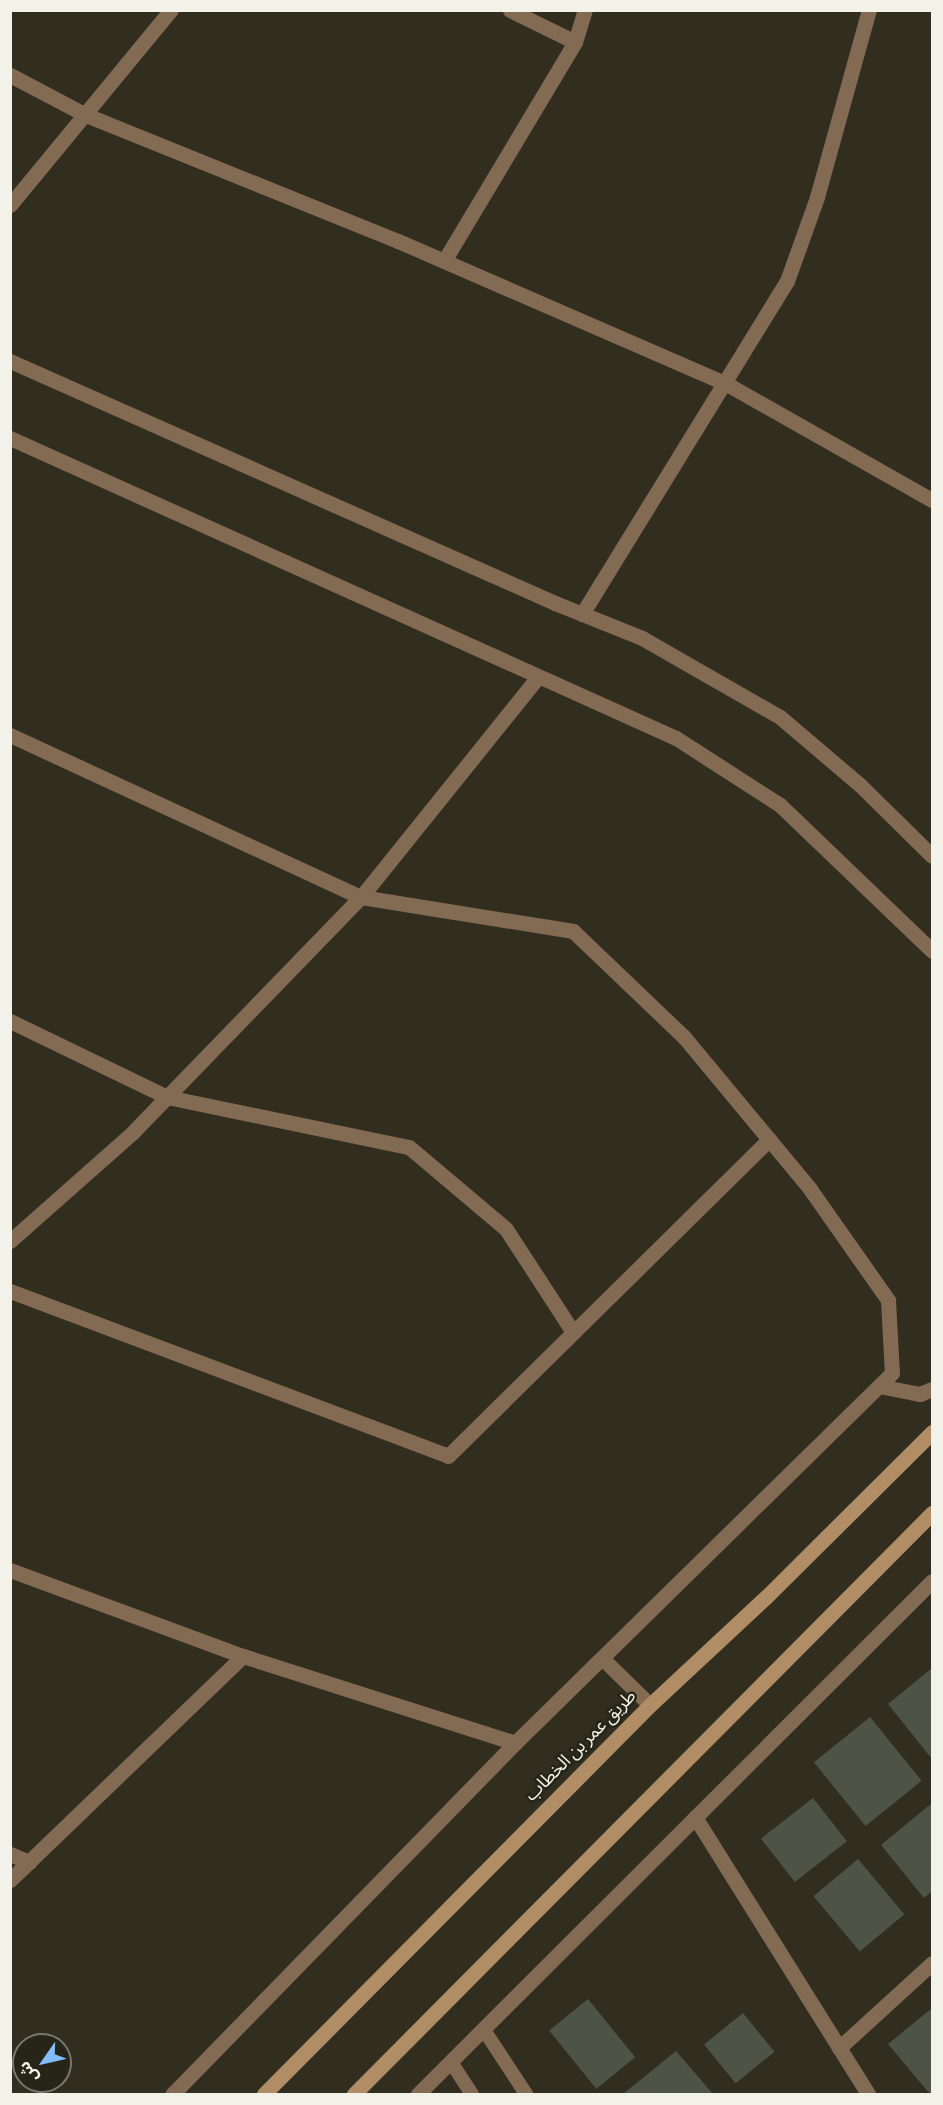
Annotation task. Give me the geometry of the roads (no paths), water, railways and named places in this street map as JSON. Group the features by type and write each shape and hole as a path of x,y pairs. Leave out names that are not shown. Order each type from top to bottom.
{"main road":[{"name":"طريق عمر بن الخطاب","path":"264,2094 650,1705 766,1597 933,1432"},
{"path":"354,2094 933,1513"}],"street":[{"path":"10,205 171,10"},
{"path":"510,10 575,42"},
{"path":"444,261 575,42 585,10"},
{"path":"582,614 787,281 820,185 869,10"},
{"path":"10,75 86,115 444,261 725,383 933,500"},
{"path":"10,361 582,614 642,638 780,717 860,785 933,856"},
{"path":"10,438 676,738 780,805 933,951"},
{"path":"10,1241 167,1097 361,897 538,677"},
{"path":"10,735 361,897 573,931 684,1037 810,1188 888,1300 892,1373 515,1743 172,2094"},
{"path":"10,1021 167,1097 409,1147 506,1229 573,1332"},
{"path":"10,1291 448,1456 769,1139"},
{"path":"879,1386 920,1394 933,1389"},
{"path":"10,1570 243,1656 515,1743"},
{"path":"418,2094 932,1582"},
{"path":"10,1880 243,1656"},
{"path":"602,1658 650,1705"},
{"path":"695,1817 868,2094"},
{"path":"10,1854 29,1862"},
{"path":"839,2048 933,1963"}],"lane":[{"path":"484,2030 526,2094"},
{"path":"451,2062 472,2094"}]}
